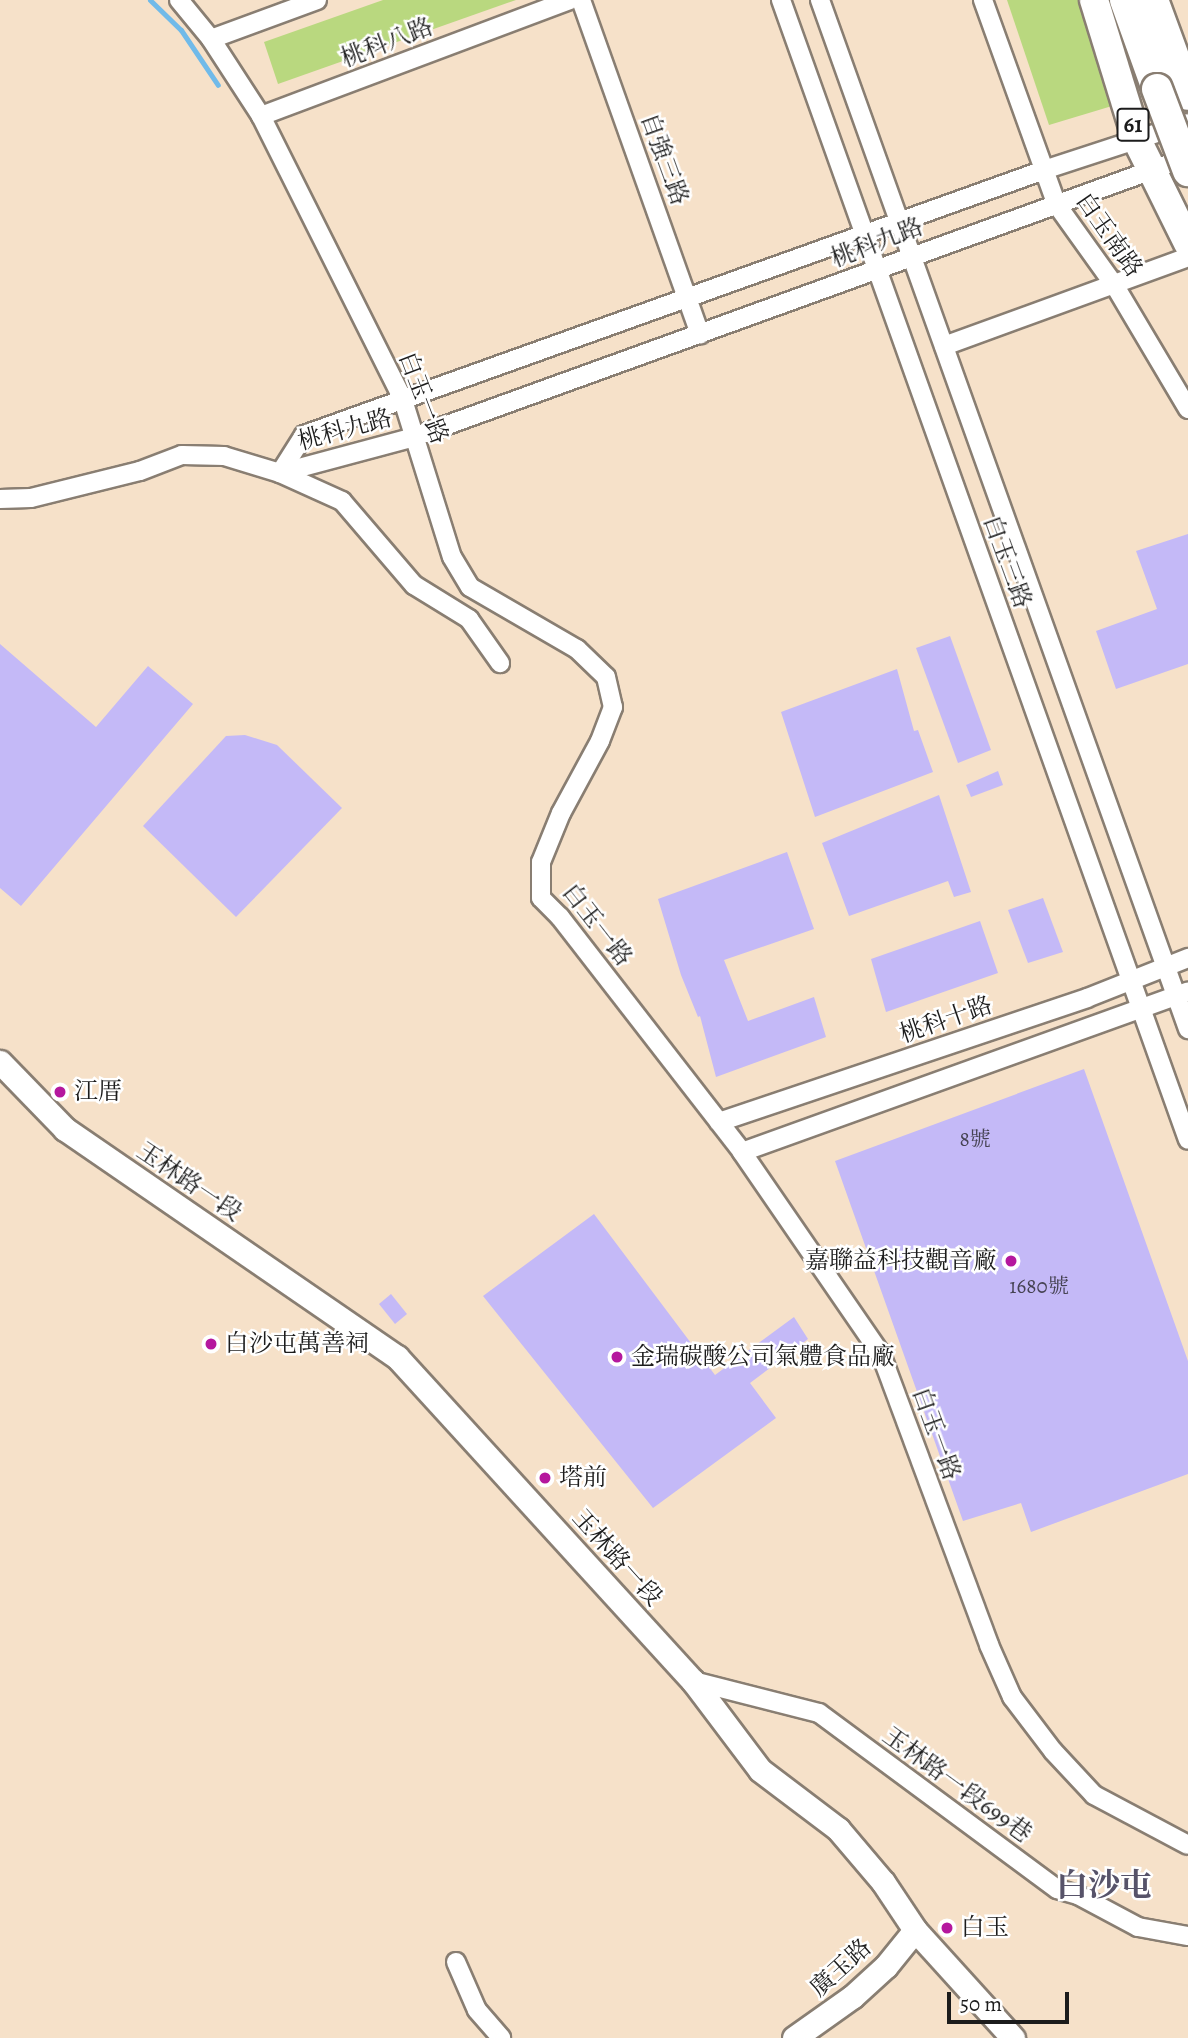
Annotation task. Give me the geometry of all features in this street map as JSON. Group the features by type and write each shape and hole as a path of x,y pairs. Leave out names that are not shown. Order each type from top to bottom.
{"highway":[{"name":"61","path":"1125,0 1176,89"},
{"name":"61","path":"1153,0 1176,89 1188,170"}],"main road":[{"name":"61","path":"1094,0 1137,140 1188,243"}],"street":[{"name":"白玉一路","path":"179,0 211,39 261,116 403,400 452,557 470,587 576,649 606,677 613,707 600,741 561,813 541,862 541,898 560,917 742,1152 881,1354 989,1645 1012,1697 1053,1751 1094,1795 1188,1844"},
{"path":"211,39 317,0"},
{"name":"桃科八路","path":"261,116 570,0"},
{"name":"自強三路","path":"581,0 700,334"},
{"name":"白玉三路","path":"781,0 1188,1140"},
{"name":"白玉三路","path":"820,0 1166,967 1182,993 1188,1029"},
{"name":"白玉南路","path":"983,0 1057,205 1115,285 1188,409"},
{"name":"桃科九路","path":"280,473 304,435 1044,170 1188,123"},
{"name":"桃科九路","path":"280,473 414,437 1188,157"},
{"path":"944,346 1188,257"},
{"path":"0,499 31,498 141,471 182,455 224,456 280,473 342,500 414,585 469,619 500,663"},
{"name":"桃科十路","path":"719,1122 1130,981 1188,958"},
{"path":"742,1152 1182,993"},
{"name":"玉林路一段","path":"0,1062 65,1129 397,1357 693,1681 760,1770 838,1829 883,1882 915,1930 1013,2038"},
{"name":"玉林路一段699巷","path":"693,1681 819,1713 1057,1889 1078,1895 1138,1927 1188,1936"},
{"name":"廣玉路","path":"794,2038 852,1997 886,1966 915,1930"},
{"path":"456,1962 477,2010 501,2038"}],"green space":[{"path":"383,0 516,0 278,84 264,42"},
{"path":"1007,0 1078,0 1112,106 1049,125"}],"building":[{"path":"1188,534 1188,664 1116,689 1096,631 1157,609 1136,551"},
{"path":"950,636 991,750 958,763 916,648"},
{"path":"0,644 96,727 148,666 193,704 21,906 0,888"},
{"path":"897,669 914,731 918,730 933,772 815,817 781,712"},
{"path":"245,735 277,745 342,808 236,917 143,826 226,736"},
{"path":"998,771 1003,785 971,797 966,785"},
{"path":"939,795 971,892 954,897 948,881 849,916 822,843"},
{"path":"787,852 814,929 724,960 748,1021 814,997 826,1037 716,1077 700,1016 698,1017 681,975 658,899"},
{"path":"1043,898 1063,952 1028,963 1008,910"},
{"path":"980,921 998,973 886,1012 871,959"},
{"name":"嘉聯益科技觀音廠","path":"1084,1069 1188,1361 1188,1474 1031,1532 1021,1503 963,1521 835,1161"},
{"name":"金瑞碳酸公司氣體食品廠","path":"594,1214 715,1375 794,1317 808,1339 750,1383 776,1418 653,1508 483,1296"},
{"path":"391,1294 407,1314 395,1324 379,1304"}],"waterway":[{"path":"150,0 181,30 218,85"}],"place":[{"name":"江厝","path":"60,1092"},
{"name":"嘉聯益科技觀音廠","path":"1011,1261"},
{"name":"白沙屯萬善祠","path":"211,1344"},
{"name":"金瑞碳酸公司氣體食品廠","path":"617,1357"},
{"name":"塔前","path":"545,1478"},
{"name":"白玉","path":"947,1928"}],"district":[{"name":"白沙屯","path":"1104,1885"}]}
